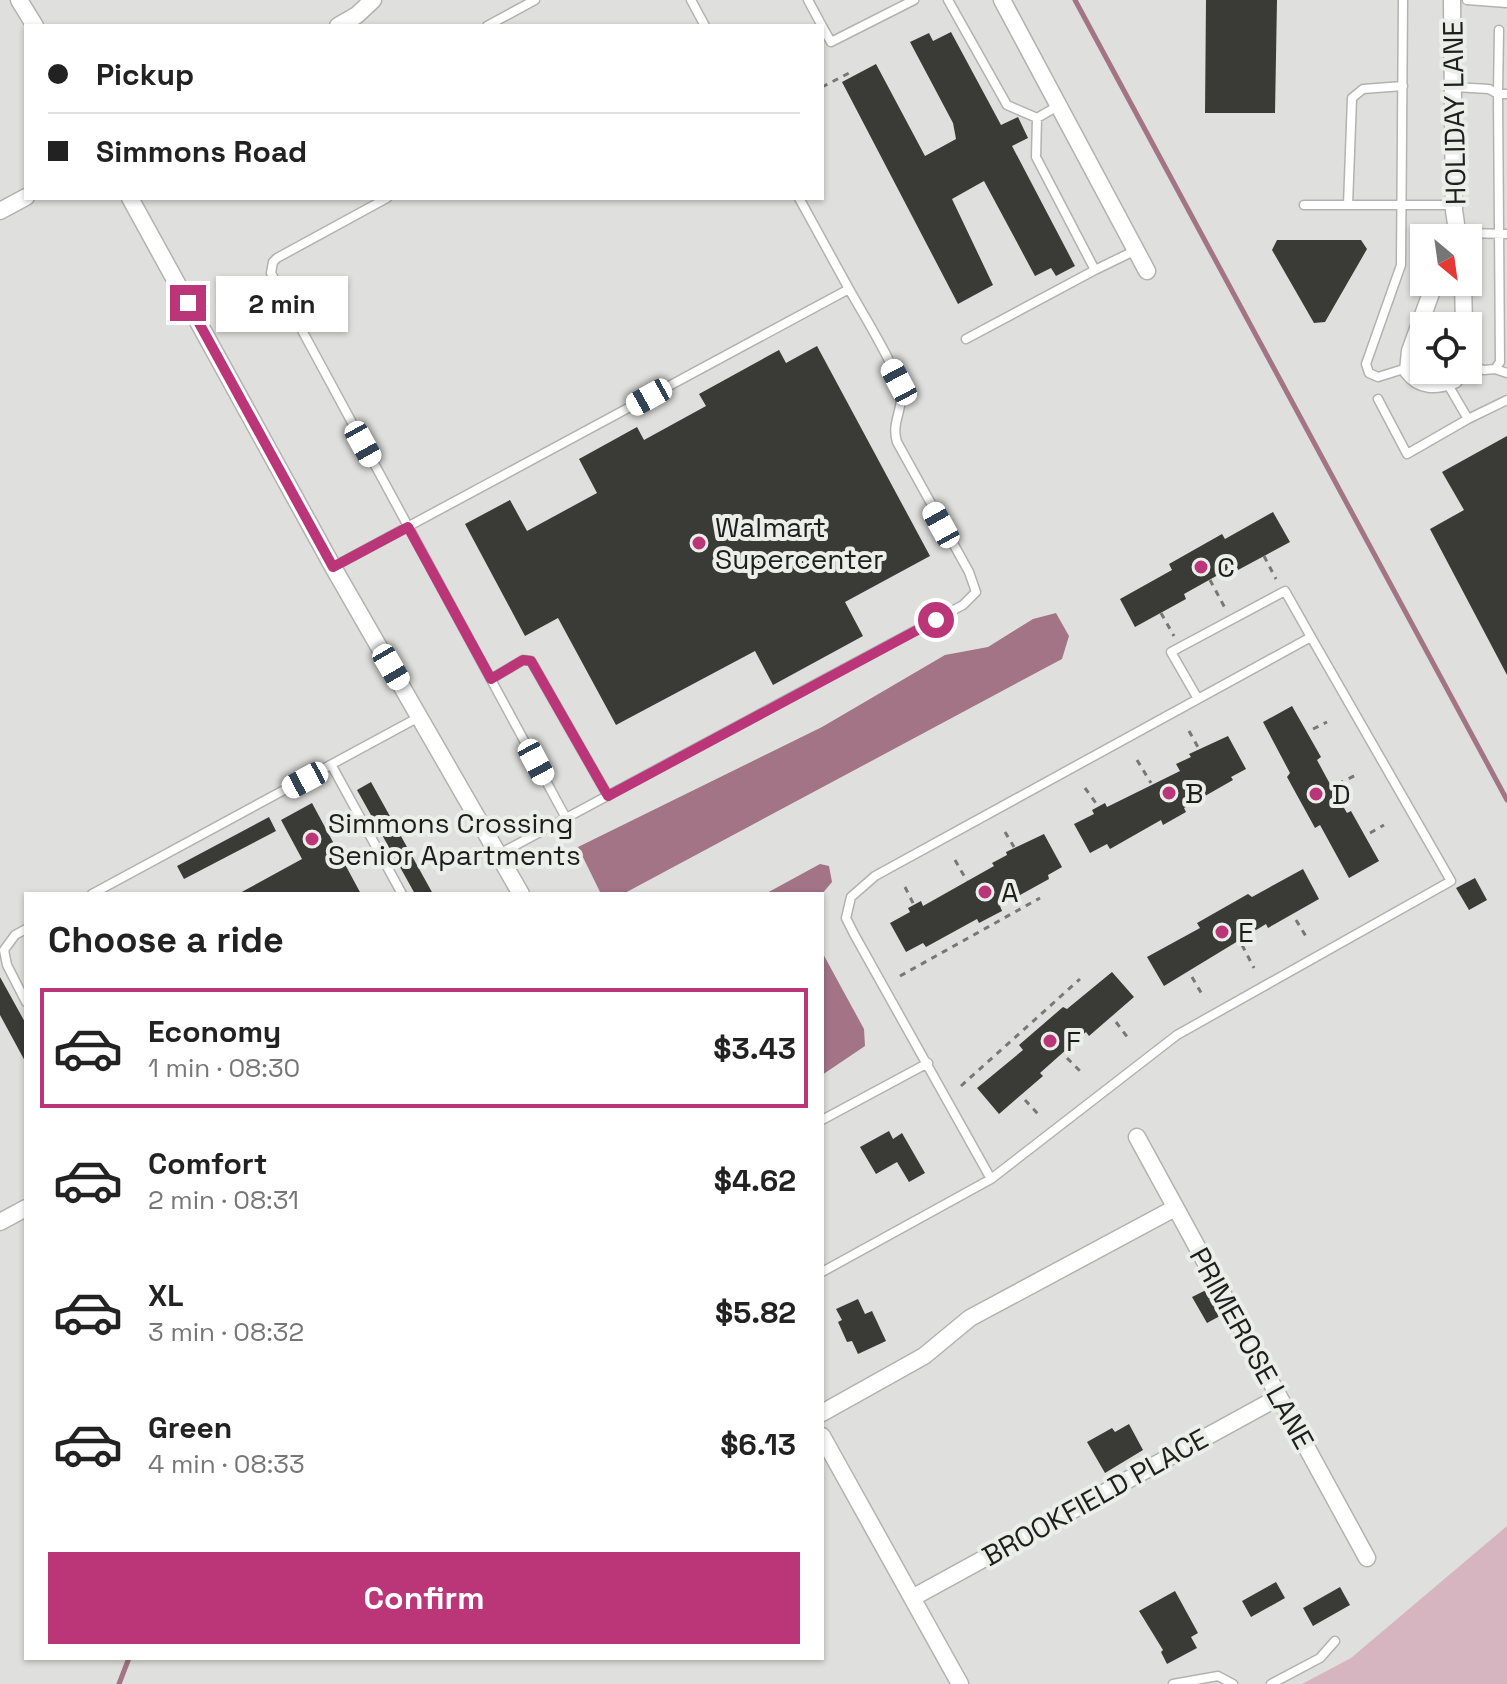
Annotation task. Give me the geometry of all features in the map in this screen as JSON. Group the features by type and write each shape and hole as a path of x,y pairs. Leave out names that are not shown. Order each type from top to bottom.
{"street":[{"path":"19,0 34,24"},
{"path":"341,24 373,0"},
{"path":"1002,0 1147,271"},
{"name":"HOLIDAY LANE","path":"1452,0 1455,224"},
{"path":"0,211 24,198"},
{"path":"131,200 333,567 520,892"},
{"path":"1410,373 1410,351 1430,296"},
{"name":"PRIMEROSE LANE","path":"1137,1137 1367,1558"},
{"path":"824,1412 924,1356 970,1318 1175,1208"},
{"path":"0,1222 24,1209"},
{"name":"BROOKFIELD PLACE","path":"912,1598 1279,1397"},
{"path":"824,1440 960,1684"}],"lane":[{"path":"491,24 535,0"},
{"path":"691,0 704,24"},
{"path":"808,0 821,24"},
{"path":"824,30 831,42 914,0"},
{"path":"948,0 1007,105 1037,118"},
{"path":"1403,0 1401,265 1366,364 1369,373 1378,377 1408,368"},
{"path":"1467,0 1507,3"},
{"path":"1495,369 1500,362 1503,234 1499,30"},
{"path":"1348,205 1352,98 1363,89 1403,86"},
{"path":"1453,87 1489,89 1502,94"},
{"path":"1037,118 1058,106"},
{"path":"1037,118 1036,157 1095,270"},
{"path":"383,200 277,258 271,273 566,818"},
{"path":"499,854 963,605 976,592 969,572 897,442 894,432 901,401 899,382 800,200"},
{"path":"1304,205 1454,205"},
{"path":"1482,233 1503,234"},
{"path":"966,339 1136,250"},
{"path":"333,567 849,289"},
{"path":"1482,369 1507,373"},
{"path":"1448,384 1468,419"},
{"path":"1378,399 1407,454 1507,400"},
{"path":"824,1271 991,1179 1177,1035 1451,881 1285,591 1171,652 1198,699"},
{"path":"991,1179 846,918 851,897 875,876 1311,637"},
{"path":"491,679 523,660 531,661 608,796"},
{"path":"96,892 419,717"},
{"path":"332,766 401,892"},
{"path":"24,930 15,935 4,950 7,965 24,998"},
{"path":"824,1119 928,1063"},
{"path":"1271,1684 1310,1664 1335,1641"},
{"path":"1173,1684 1218,1676 1233,1684"}],"path":[{"path":"824,86 851,72"},
{"path":"1264,556 1276,579"},
{"path":"1210,580 1225,608"},
{"path":"1161,613 1174,636"},
{"path":"1313,729 1327,722"},
{"path":"1189,731 1199,749"},
{"path":"1137,760 1151,783"},
{"path":"1338,784 1356,775"},
{"path":"1085,788 1098,806"},
{"path":"1370,833 1384,825"},
{"path":"1005,832 1014,847"},
{"path":"955,860 967,881"},
{"path":"905,887 914,905"},
{"path":"900,976 1040,898"},
{"path":"1296,920 1307,938"},
{"path":"1242,945 1254,968"},
{"path":"1192,977 1203,996"},
{"path":"961,1086 1080,979"},
{"path":"1116,1022 1128,1038"},
{"path":"1067,1058 1084,1075"},
{"path":"1025,1100 1039,1115"}],"shaded area":[{"path":"1056,613 1069,636 1062,659 627,892 600,892 578,847 822,727 945,655 988,647 1033,619"},
{"path":"820,864 829,866 832,882 824,892 769,892"},
{"path":"824,956 864,1029 865,1046 824,1074"},
{"path":"1507,1526 1507,1684 1302,1684 1351,1658"}],"building":[{"path":"1206,0 1277,0 1275,113 1205,113"},
{"path":"951,32 1001,125 1018,117 1028,138 1012,146 1075,266 1056,276 1051,268 1035,276 984,181 952,199 993,285 958,304 842,82 876,64 925,156 956,139 953,123 910,42 929,33 933,41"},
{"path":"1277,240 1361,240 1367,249 1325,322 1314,323 1272,250"},
{"name":"Walmart Supercenter","path":"817,346 930,556 845,602 863,636 773,685 755,651 616,725 558,618 525,636 465,524 510,500 527,531 597,493 579,459 637,427 644,440 706,406 699,394 779,350 786,363"},
{"path":"1507,436 1507,675 1430,529 1464,510 1442,472"},
{"name":"C","path":"1273,512 1290,542 1238,570 1236,565 1184,594 1186,599 1135,627 1120,599 1172,570 1169,564 1222,534 1225,539"},
{"name":"D","path":"1292,706 1321,757 1317,760 1330,784 1347,813 1351,811 1379,861 1349,878 1320,825 1315,828 1287,777 1290,773 1263,722"},
{"name":"B","path":"1228,736 1246,769 1163,825 1161,820 1110,849 1107,844 1090,853 1074,824 1094,814 1092,810 1105,803 1107,807 1180,771 1176,764 1191,757 1189,754"},
{"path":"371,782 432,892 414,892 357,790"},
{"name":"Simmons Crossing Senior Apartments","path":"312,803 360,892 242,892 302,859 281,820"},
{"path":"269,817 276,831 184,879 177,866"},
{"name":"A","path":"1044,834 1062,867 1048,875 1049,879 1000,906 1002,911 979,923 977,919 926,947 923,943 906,952 890,923 910,912 908,908 921,901 923,906 994,866 992,863 1007,855 1006,852"},
{"name":"E","path":"1303,869 1319,899 1268,928 1266,924 1164,986 1147,957 1200,928 1197,923 1248,894 1252,897"},
{"path":"1475,878 1487,900 1469,910 1456,888"},
{"name":"F","path":"1112,972 1134,997 1089,1036 1086,1032 1040,1073 1043,1076 999,1114 977,1088 1023,1050 1019,1045 1063,1007 1067,1009"},
{"path":"0,977 24,1020 24,1059 0,1015"},
{"path":"889,1131 893,1139 902,1133 925,1173 909,1182 897,1162 876,1174 860,1147"},
{"path":"1206,1290 1220,1316 1207,1323 1192,1297"},
{"path":"858,1299 865,1314 872,1311 886,1341 858,1354 852,1341 847,1342 836,1309"},
{"path":"1129,1424 1143,1450 1105,1473 1087,1442 1112,1428 1115,1432"},
{"path":"1276,1582 1285,1598 1251,1617 1242,1601"},
{"path":"1340,1587 1350,1605 1313,1626 1303,1608"},
{"path":"1175,1591 1198,1633 1191,1637 1197,1648 1167,1664 1161,1652 1163,1650 1139,1611"}],"waterway":[{"path":"1075,0 1507,800"},
{"path":"119,1684 128,1660"}],"place":[{"name":"Walmart Supercenter","path":"699,543"},
{"name":"C","path":"1201,567"},
{"name":"B","path":"1169,793"},
{"name":"D","path":"1316,794"},
{"name":"Simmons Crossing Senior Apartments","path":"312,839"},
{"name":"A","path":"985,892"},
{"name":"E","path":"1222,932"},
{"name":"F","path":"1050,1041"}],"route":[{"path":"188,303 333,567 408,527 491,679 523,660 531,661 608,796 936,620"}]}
